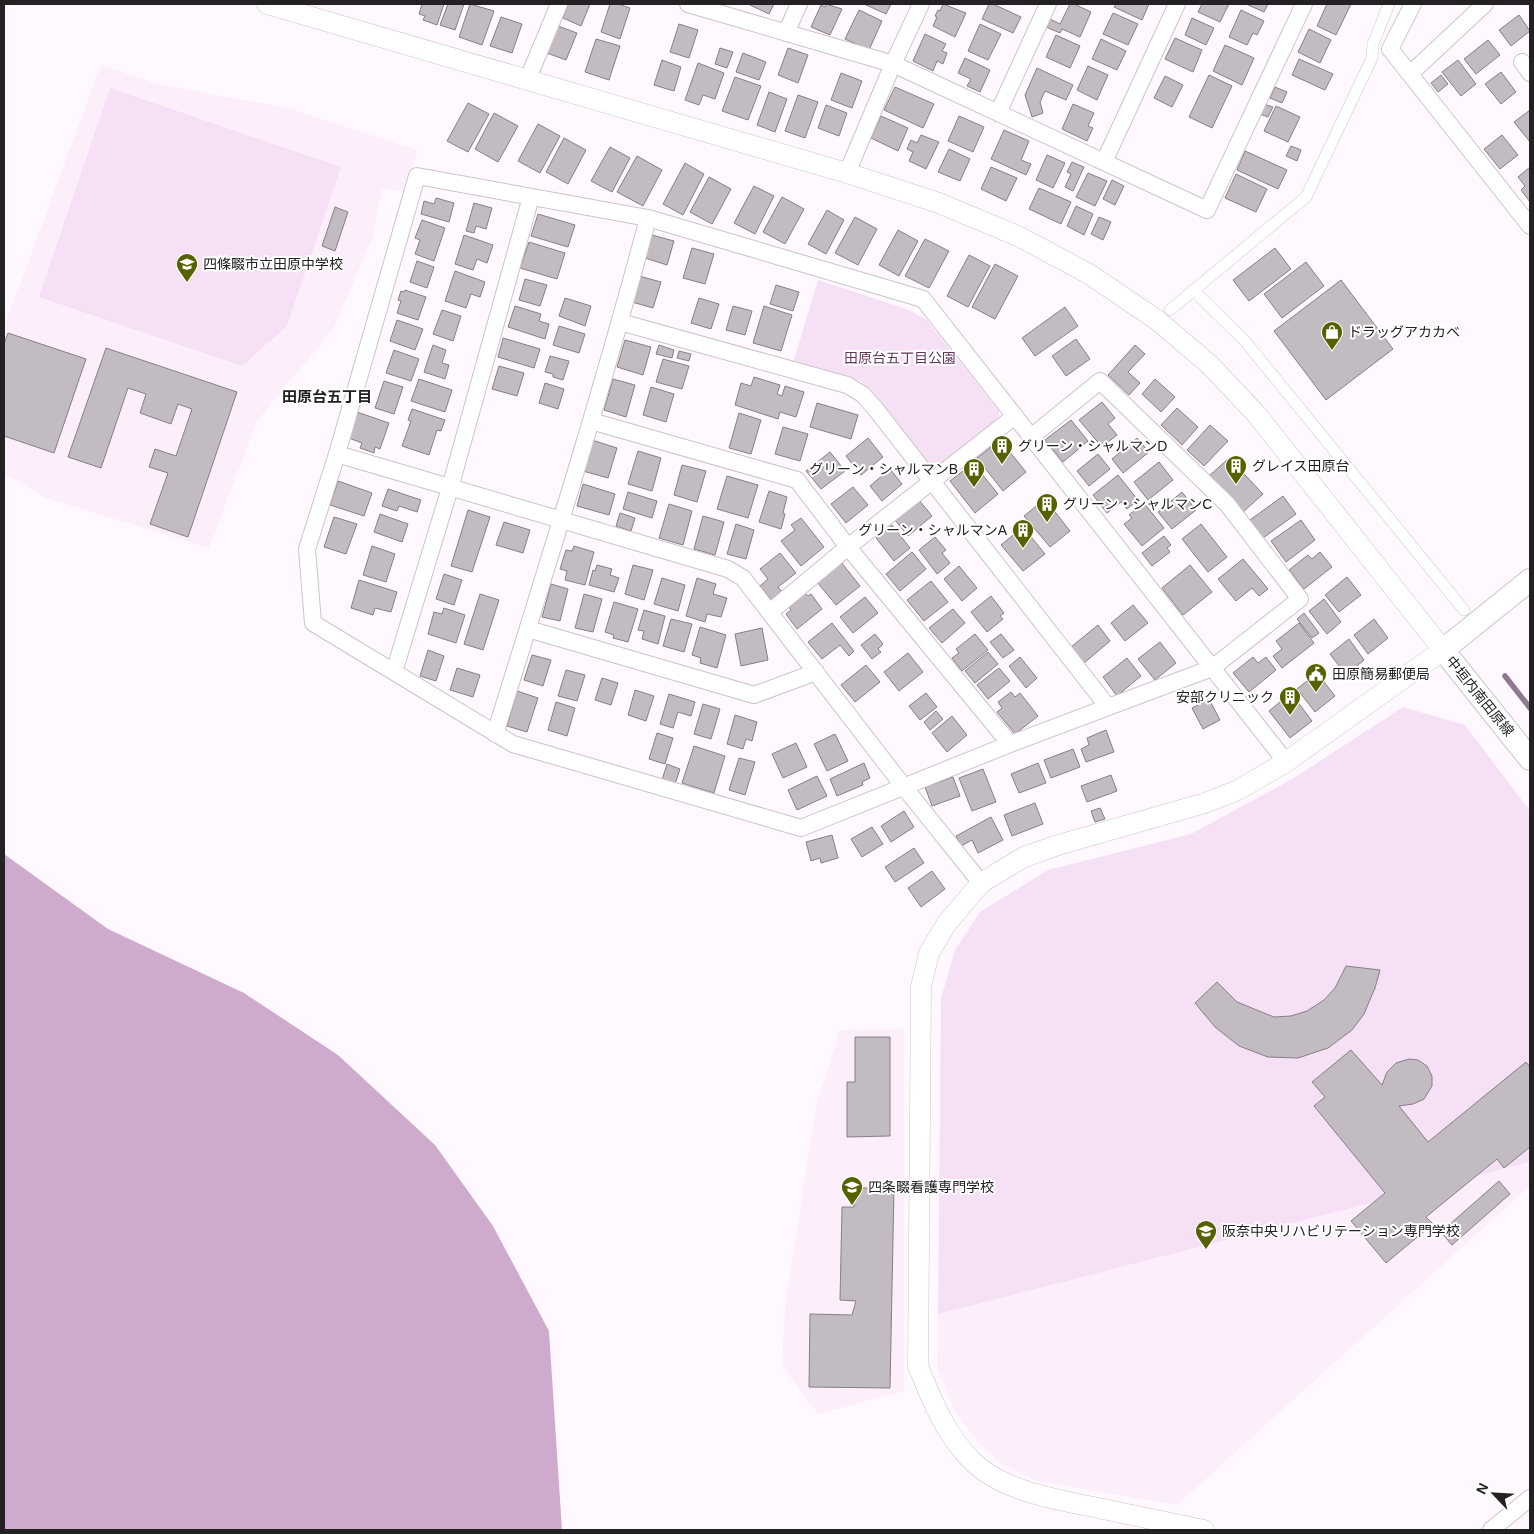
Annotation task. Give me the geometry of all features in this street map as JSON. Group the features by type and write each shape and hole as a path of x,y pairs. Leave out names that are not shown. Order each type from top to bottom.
{"main road":[{"name":"中垣内南田原線","path":"1530,580 1443,650 1530,760"}],"street":[{"path":"267,4 847,173 939,203 1020,237 1089,274 1157,320 1210,365 1257,415 1443,650 1286,762 1238,790 1205,803 1024,857 981,883 947,923 929,953 921,987 918,1366 936,1410 952,1438 973,1462 1001,1481 1030,1493 1204,1530"},
{"path":"527,81 559,4"},
{"path":"688,4 893,64 1207,210 1304,4"},
{"path":"786,33 799,4"},
{"path":"847,173 893,64 921,4"},
{"path":"998,113 1048,4"},
{"path":"1104,162 1177,4"},
{"path":"1170,310 1306,197 1372,58 1373,44 1389,4"},
{"path":"1413,4 1390,49 1530,226"},
{"path":"1410,74 1485,4"},
{"path":"1031,437 1100,381 1228,504 1300,599 1212,668 1010,744 801,828 513,744 313,623 307,549 337,454 417,176 648,218 923,299 1015,416 1031,437 1212,668 1286,762"},
{"path":"394,672 450,488 531,197"},
{"path":"495,734 591,420 648,218"},
{"path":"1193,290 1246,341 1464,610"},
{"path":"620,322 846,385 862,394 1108,707"},
{"path":"770,612 848,547 1015,416"},
{"path":"591,420 798,480 848,547 1010,744"},
{"path":"337,454 728,569 743,578 904,787 981,883"},
{"path":"528,629 754,696 816,672"},
{"path":"1491,1530 1530,1499"}],"shaded area":[{"name":"四條畷市立田原中学校","path":"101,65 161,85 284,107 418,150 403,191 382,189 372,239 334,328 257,421 209,548 46,498 4,473 4,327"},
{"path":"4,854 108,929 244,993 338,1055 435,1145 493,1226 549,1331 562,1530 4,1530"},
{"name":"四条畷看護専門学校","path":"904,1029 904,1391 818,1414 782,1365 785,1307 816,1106 840,1030"},
{"path":"1530,1048 1530,1186 1177,1505 1038,1481 1004,1465 980,1445 955,1412 937,1366 938,1314"}],"green space":[{"path":"110,88 341,167 287,326 242,366 39,297"},
{"name":"田原台五丁目公園","path":"818,280 909,310 927,320 999,411 998,423 932,469 861,381 793,363"},
{"path":"1403,707 1465,725 1530,811 1530,1162 938,1314 941,998 955,950 980,912 1048,870 1191,834 1294,778"}],"building":[{"path":"422,4 444,4 437,25 423,20 425,16 419,14"},
{"path":"448,4 464,4 455,30 440,25"},
{"path":"470,4 494,11 482,45 459,37"},
{"path":"568,4 590,4 581,26 563,18"},
{"path":"610,4 618,4 630,8 620,39 601,32"},
{"path":"748,4 774,4 769,14"},
{"path":"826,4 842,9 830,35 811,27 821,5 825,7"},
{"path":"864,4 891,4 886,14"},
{"path":"943,4 966,13 955,37 933,26 937,17 935,16"},
{"path":"989,4 993,4 1021,17 1013,33 982,19"},
{"path":"1070,4 1091,12 1080,37 1062,29 1060,33 1046,27 1050,19 1060,24"},
{"path":"1116,4 1149,4 1142,20 1114,7"},
{"path":"1202,4 1229,4 1220,22 1198,12"},
{"path":"1246,4 1268,4 1264,12"},
{"path":"1327,4 1351,4 1336,35 1317,26"},
{"path":"859,10 882,21 869,50 845,39"},
{"path":"1241,10 1264,21 1257,35 1253,33 1247,45 1229,37"},
{"path":"1113,13 1138,24 1128,45 1103,34"},
{"path":"1519,15 1530,31 1511,46 1499,30"},
{"path":"501,17 522,24 512,53 490,46"},
{"path":"1192,18 1214,28 1206,45 1185,35"},
{"path":"679,24 698,30 689,58 670,52"},
{"path":"980,24 1001,34 988,60 968,51"},
{"path":"558,26 577,33 566,60 547,53"},
{"path":"1309,29 1331,40 1320,63 1298,52"},
{"path":"925,34 946,44 942,51 947,53 943,64 937,61 933,71 913,61"},
{"path":"1056,35 1080,46 1070,68 1046,57"},
{"path":"1175,38 1202,50 1193,72 1165,59"},
{"path":"596,39 620,46 609,80 585,72"},
{"path":"1101,39 1126,51 1117,70 1092,59"},
{"path":"1488,40 1500,55 1476,74 1464,59"},
{"path":"1225,45 1254,58 1242,85 1213,71"},
{"path":"720,48 733,52 727,68 715,64"},
{"path":"788,48 808,55 798,83 778,75"},
{"path":"743,53 766,62 759,80 736,72"},
{"path":"965,58 990,70 980,92 967,86 971,79 958,73"},
{"path":"1299,59 1333,74 1325,90 1292,75"},
{"path":"662,60 681,67 674,91 654,85"},
{"path":"1458,60 1476,84 1461,96 1442,72"},
{"path":"698,63 724,73 715,99 703,95 699,105 685,100"},
{"path":"1088,66 1108,75 1097,100 1077,90"},
{"path":"1037,68 1073,85 1066,100 1045,91 1040,102 1043,113 1032,117 1025,95"},
{"path":"1501,72 1516,92 1501,104 1485,84"},
{"path":"841,73 862,81 852,108 831,100"},
{"path":"1209,75 1232,86 1212,128 1189,117"},
{"path":"1441,75 1448,84 1438,92 1431,83"},
{"path":"1165,76 1183,85 1172,107 1154,98"},
{"path":"735,77 761,86 748,120 722,111"},
{"path":"895,87 934,104 923,128 884,110"},
{"path":"1275,87 1287,92 1282,103 1270,98"},
{"path":"769,92 787,99 775,132 757,125"},
{"path":"798,95 818,102 805,138 785,131"},
{"path":"468,103 489,114 468,152 447,141"},
{"path":"1073,104 1094,113 1088,126 1093,128 1087,141 1062,129"},
{"path":"1264,104 1273,107 1268,117 1260,114"},
{"path":"826,105 847,113 839,136 818,128"},
{"path":"1276,106 1300,117 1288,142 1264,131"},
{"path":"1530,110 1530,142 1514,122"},
{"path":"494,113 518,126 498,162 475,149"},
{"path":"881,116 908,128 898,151 871,138"},
{"path":"959,116 984,127 973,152 948,141"},
{"path":"538,124 560,136 540,173 518,161"},
{"path":"1004,130 1029,141 1021,160 1031,164 1026,175 991,159"},
{"path":"921,135 939,142 926,169 909,161 913,152 907,149 911,140 917,143"},
{"path":"1502,135 1518,155 1500,169 1484,149"},
{"path":"564,138 586,150 568,184 546,172"},
{"path":"1291,146 1301,150 1297,161 1286,156"},
{"path":"610,147 630,158 612,192 591,181"},
{"path":"949,149 970,159 960,181 938,172"},
{"path":"1245,151 1287,170 1278,189 1237,170"},
{"path":"1047,155 1065,163 1053,188 1036,180"},
{"path":"637,156 662,170 643,206 617,192"},
{"path":"1072,162 1084,167 1073,191 1065,187 1071,174 1067,172"},
{"path":"685,163 704,174 683,215 663,204"},
{"path":"991,167 1017,178 1006,201 981,189"},
{"path":"1530,167 1530,202 1521,190 1525,186 1518,177"},
{"path":"1088,173 1107,181 1095,206 1076,197"},
{"path":"1236,174 1267,189 1256,212 1225,198"},
{"path":"709,177 731,189 712,224 690,212"},
{"path":"1112,180 1124,186 1115,205 1103,199"},
{"path":"754,186 774,196 755,234 734,223"},
{"path":"1039,188 1071,202 1061,224 1029,209"},
{"path":"782,197 804,209 785,244 763,232"},
{"path":"436,198 454,203 449,222 421,214 424,201 434,204"},
{"path":"474,203 492,208 486,229 476,226 474,233 466,231"},
{"path":"1076,206 1093,214 1084,235 1067,226"},
{"path":"335,207 348,212 335,251 322,246"},
{"path":"827,210 844,220 826,254 808,244"},
{"path":"538,214 575,225 568,247 531,236"},
{"path":"855,217 877,229 858,265 835,253"},
{"path":"1099,217 1111,222 1103,240 1091,234"},
{"path":"422,220 445,228 434,261 415,254 420,240 415,238"},
{"path":"898,230 918,241 899,276 879,265"},
{"path":"464,235 493,245 487,263 477,259 473,270 455,264"},
{"path":"652,235 674,241 667,265 645,258"},
{"path":"925,239 949,251 929,288 905,276"},
{"path":"529,242 565,253 557,279 520,268"},
{"path":"692,248 714,254 705,284 683,278"},
{"path":"1275,248 1291,269 1249,301 1233,280"},
{"path":"969,255 990,266 968,307 947,296"},
{"path":"417,261 434,267 427,288 410,282"},
{"path":"1306,262 1324,286 1282,318 1264,294"},
{"path":"995,264 1018,276 995,319 972,307"},
{"path":"455,271 485,282 480,297 471,294 466,308 445,301"},
{"path":"639,276 661,282 653,308 632,302"},
{"path":"525,279 547,285 540,306 519,300"},
{"path":"1341,280 1393,349 1326,400 1274,331"},
{"path":"776,285 799,292 793,311 770,304"},
{"path":"405,290 426,297 418,320 397,313 401,301 398,300 401,291 404,292"},
{"path":"565,298 591,306 585,326 559,316"},
{"path":"699,298 719,304 711,329 691,323"},
{"path":"515,306 541,314 539,321 549,324 545,339 508,327"},
{"path":"733,306 752,311 745,335 726,330"},
{"path":"764,306 792,315 781,351 753,343"},
{"path":"1065,307 1078,326 1035,356 1022,338"},
{"path":"442,310 461,316 453,341 433,334"},
{"path":"397,320 423,329 415,350 390,341"},
{"path":"559,326 585,334 579,353 553,345"},
{"path":"8,333 86,359 54,453 4,436 4,344"},
{"path":"503,338 540,349 534,368 498,357"},
{"path":"1076,339 1090,359 1066,376 1052,356"},
{"path":"625,340 651,347 643,375 617,367"},
{"path":"433,345 446,350 442,363 449,365 445,379 424,372"},
{"path":"659,345 674,350 672,358 656,354"},
{"path":"1135,345 1145,354 1128,372 1140,383 1129,395 1108,375"},
{"path":"106,348 237,392 188,537 150,524 168,473 149,467 155,449 176,456 192,409 178,404 171,424 140,413 146,394 128,388 101,468 68,457"},
{"path":"394,350 419,359 411,381 386,373"},
{"path":"679,351 691,354 689,361 677,358"},
{"path":"550,356 569,361 563,380 545,372"},
{"path":"663,359 689,366 682,389 656,382"},
{"path":"499,366 524,373 517,396 492,389"},
{"path":"754,377 780,385 777,394 782,396 785,386 804,392 796,417 780,412 778,419 735,405 741,383 751,386"},
{"path":"419,379 452,390 445,412 411,401"},
{"path":"613,379 635,385 626,417 604,410"},
{"path":"1155,379 1175,397 1161,412 1142,394"},
{"path":"384,381 403,387 394,414 375,408"},
{"path":"545,383 564,389 558,409 539,403"},
{"path":"651,387 674,394 666,422 643,415"},
{"path":"1102,402 1115,418 1108,424 1117,435 1102,447 1079,420"},
{"path":"817,403 858,415 851,439 810,427"},
{"path":"1177,408 1198,427 1182,445 1161,425"},
{"path":"412,409 445,420 441,431 437,430 429,455 402,446 411,421 408,420"},
{"path":"357,412 389,423 380,449 375,447 374,453 360,448 362,443 349,438"},
{"path":"739,413 761,420 751,454 729,448"},
{"path":"1071,420 1088,441 1063,462 1045,440"},
{"path":"1210,425 1228,441 1204,466 1187,450"},
{"path":"783,427 808,434 800,461 775,454"},
{"path":"868,438 883,457 861,475 846,456"},
{"path":"1137,438 1149,452 1123,473 1112,459"},
{"path":"592,440 617,448 608,478 583,471"},
{"name":"グリーン・シャルマンD","path":"1000,440 1026,472 1003,491 977,458"},
{"path":"638,451 661,458 652,491 628,484"},
{"path":"830,452 845,471 821,489 806,471"},
{"path":"1098,454 1110,469 1089,486 1077,471"},
{"name":"グレイス田原台","path":"1229,458 1263,494 1242,513 1209,476"},
{"path":"1159,462 1173,480 1148,500 1134,482"},
{"name":"グリーン・シャルマンB","path":"973,463 998,494 975,513 950,481"},
{"path":"682,465 706,471 697,502 674,495"},
{"path":"890,469 902,484 882,501 870,486"},
{"path":"1118,475 1138,500 1127,509 1121,502 1107,513 1093,495"},
{"path":"727,476 758,485 748,518 717,509"},
{"path":"338,481 372,493 364,516 330,505"},
{"path":"583,484 615,494 609,515 577,506"},
{"path":"853,487 868,505 846,523 831,504"},
{"path":"388,489 421,500 417,512 399,506 397,511 382,506"},
{"path":"769,491 787,497 781,529 759,522"},
{"path":"628,492 657,501 652,518 623,509"},
{"path":"1182,492 1196,510 1172,529 1158,512"},
{"path":"1283,496 1296,514 1263,538 1250,520"},
{"name":"グリーン・シャルマンC","path":"1045,499 1070,531 1050,547 1024,516"},
{"path":"919,500 932,516 908,536 895,520"},
{"path":"1144,503 1164,528 1142,546 1124,524 1132,518 1129,515"},
{"path":"669,504 692,511 683,545 659,538"},
{"path":"468,510 490,517 472,572 451,566"},
{"path":"620,513 635,518 631,531 616,526"},
{"path":"380,514 408,524 402,542 374,532"},
{"path":"703,516 724,522 715,555 694,549"},
{"path":"334,517 357,524 346,554 324,547"},
{"path":"801,518 824,547 801,566 781,541 795,530 791,525"},
{"path":"1301,520 1315,540 1286,562 1271,541"},
{"path":"504,522 530,530 523,553 496,545"},
{"path":"736,524 754,530 746,559 727,554"},
{"path":"1201,524 1227,557 1208,572 1182,539"},
{"path":"892,525 910,548 894,561 876,538"},
{"name":"グリーン・シャルマンA","path":"1023,527 1045,554 1023,571 1001,545"},
{"path":"1164,536 1171,545 1167,548 1170,552 1152,566 1142,553"},
{"path":"935,537 946,550 942,553 950,563 937,574 919,550"},
{"path":"372,546 395,554 386,582 363,575"},
{"path":"574,546 594,552 585,585 565,580 567,571 560,569 566,550 572,551"},
{"path":"912,552 926,569 900,591 886,574"},
{"path":"1320,552 1332,567 1304,589 1289,570 1308,555 1312,559"},
{"path":"780,553 796,573 778,587 782,592 771,600 760,586 768,579 760,569"},
{"path":"1243,559 1268,589 1259,596 1252,588 1236,601 1218,579"},
{"path":"841,562 860,586 836,605 817,582"},
{"path":"597,565 612,569 610,575 619,578 614,592 589,585 593,570 595,571"},
{"path":"633,565 653,570 644,600 625,594"},
{"path":"1190,565 1212,592 1183,615 1162,588"},
{"path":"959,566 977,588 962,601 944,579"},
{"path":"444,574 462,580 454,605 436,599"},
{"path":"1347,577 1361,595 1339,612 1325,595"},
{"path":"662,578 685,585 678,611 654,604"},
{"path":"697,578 716,584 713,594 727,598 721,617 707,614 705,622 686,616"},
{"path":"359,580 397,592 391,612 375,608 373,615 351,608"},
{"path":"931,581 948,602 924,621 907,600"},
{"path":"551,584 568,589 560,621 542,617"},
{"path":"805,593 808,596 811,594 822,609 797,629 786,614 791,610 788,606"},
{"path":"480,594 499,600 483,650 464,644"},
{"path":"584,594 602,599 593,632 575,628"},
{"path":"991,596 1004,613 1000,616 1003,619 987,632 971,612"},
{"path":"865,597 878,613 853,633 840,617"},
{"path":"1324,599 1341,622 1327,634 1309,611"},
{"path":"614,602 638,609 628,642 613,638 614,635 605,632"},
{"path":"1133,605 1148,623 1125,641 1111,623"},
{"path":"444,608 465,615 456,643 428,634 434,612 442,614"},
{"path":"953,609 965,623 942,643 929,628"},
{"path":"644,610 665,616 658,644 642,639 644,631 638,630"},
{"path":"1304,613 1319,633 1312,638 1297,619"},
{"path":"671,619 692,624 684,652 663,646"},
{"path":"1374,619 1388,638 1368,654 1354,635"},
{"path":"832,623 854,651 849,656 840,645 822,659 808,642"},
{"path":"1299,623 1314,643 1282,668 1273,656 1282,649 1276,641"},
{"path":"1098,625 1110,641 1084,663 1071,647"},
{"path":"700,627 726,635 717,668 700,663 701,658 692,655"},
{"path":"762,628 768,660 741,666 735,634"},
{"path":"875,634 883,644 878,649 881,652 872,659 861,645"},
{"path":"975,634 988,650 962,671 952,658 959,653 956,649"},
{"path":"1001,634 1014,650 1003,658 990,642"},
{"path":"1349,639 1364,660 1346,675 1330,654"},
{"path":"1160,642 1176,663 1155,680 1138,659"},
{"path":"428,650 444,656 436,681 420,676"},
{"path":"988,652 998,664 975,683 965,671"},
{"path":"908,653 923,672 899,691 884,672"},
{"path":"532,655 551,660 543,686 524,680"},
{"path":"1020,657 1037,678 1026,688 1009,666"},
{"path":"1253,657 1258,663 1266,657 1276,670 1249,692 1233,673"},
{"path":"1127,658 1141,676 1117,696 1103,677"},
{"path":"866,665 880,682 855,702 841,685"},
{"path":"457,668 480,675 473,697 450,690"},
{"path":"999,668 1010,681 988,699 977,685"},
{"path":"566,670 585,675 577,701 558,696"},
{"name":"田原簡易郵便局","path":"1317,673 1335,696 1315,712 1297,689"},
{"path":"602,678 618,683 611,705 595,700"},
{"path":"635,690 654,696 646,721 628,715"},
{"path":"517,691 538,698 527,732 507,726"},
{"path":"1011,692 1015,697 1020,693 1038,716 1015,734 997,712 1002,708 998,702"},
{"path":"926,693 937,707 920,720 909,706"},
{"name":"安部クリニック","path":"1291,693 1312,721 1290,738 1269,711"},
{"path":"669,694 695,702 691,716 678,712 673,728 660,724"},
{"path":"1209,699 1220,720 1203,729 1192,708"},
{"path":"556,702 575,708 567,736 548,730"},
{"path":"703,704 720,709 711,739 694,734"},
{"path":"936,711 943,719 930,730 924,722"},
{"path":"735,715 757,722 752,741 746,739 743,749 727,744"},
{"path":"952,716 967,735 947,752 932,733"},
{"path":"1106,730 1114,752 1086,762 1081,749 1089,745 1087,738"},
{"path":"657,733 673,738 665,764 649,759"},
{"path":"835,734 848,761 827,771 814,744"},
{"path":"796,743 807,767 783,778 772,754"},
{"path":"694,746 725,756 714,793 682,783"},
{"path":"1073,749 1080,767 1051,778 1044,760"},
{"path":"739,758 755,762 745,795 729,790"},
{"path":"864,763 870,778 862,782 863,785 837,796 830,779"},
{"path":"1038,763 1046,783 1019,793 1011,774"},
{"path":"667,764 680,769 675,784 662,780"},
{"path":"983,769 996,802 972,811 959,778"},
{"path":"1111,775 1117,791 1087,802 1081,786"},
{"path":"817,776 827,796 797,810 788,790"},
{"path":"953,777 960,796 932,806 925,787"},
{"path":"1035,803 1043,824 1012,836 1004,815"},
{"path":"1100,808 1105,819 1095,822 1091,811"},
{"path":"904,811 914,827 891,842 881,826"},
{"path":"991,817 1003,840 978,853 972,840 961,846 956,836"},
{"path":"872,827 883,844 862,857 851,839"},
{"path":"832,835 838,858 821,863 820,858 811,861 806,842"},
{"path":"914,848 924,863 895,882 885,867"},
{"path":"932,871 945,889 921,907 908,888"},
{"path":"1346,966 1380,970 1364,1014 1352,1030 1328,1048 1298,1058 1268,1057 1239,1046 1215,1027 1195,1003 1217,982 1237,1002 1274,1017 1291,1016 1307,1011 1324,1000 1335,988"},
{"path":"855,1037 890,1037 890,1136 847,1137 847,1082 855,1082"},
{"path":"1351,1050 1382,1085 1387,1072 1396,1063 1409,1059 1418,1060 1427,1066 1432,1076 1432,1086 1424,1099 1413,1104 1399,1106 1428,1142 1526,1062 1530,1067 1530,1147 1504,1168 1497,1159 1426,1217 1433,1224 1386,1263 1351,1221 1385,1193 1314,1106 1325,1097 1312,1082"},
{"path":"1499,1181 1510,1194 1452,1245 1441,1232"},
{"path":"854,1188 894,1188 890,1388 809,1387 810,1314 852,1315 856,1301 840,1300 842,1207 854,1207"}],"waterway":[{"path":"1505,676 1530,708"}],"place":[{"name":"四條畷市立田原中学校","path":"187,283"},
{"name":"ドラッグアカカベ","path":"1332,351"},
{"name":"グリーン・シャルマンD","path":"1002,465"},
{"name":"グレイス田原台","path":"1236,485"},
{"name":"グリーン・シャルマンB","path":"974,488"},
{"name":"グリーン・シャルマンC","path":"1047,523"},
{"name":"グリーン・シャルマンA","path":"1023,549"},
{"name":"田原簡易郵便局","path":"1316,693"},
{"name":"安部クリニック","path":"1290,716"},
{"name":"四条畷看護専門学校","path":"852,1206"},
{"name":"阪奈中央リハビリテーション専門学校","path":"1206,1250"}],"district":[{"name":"田原台五丁目","path":"327,396"}]}
